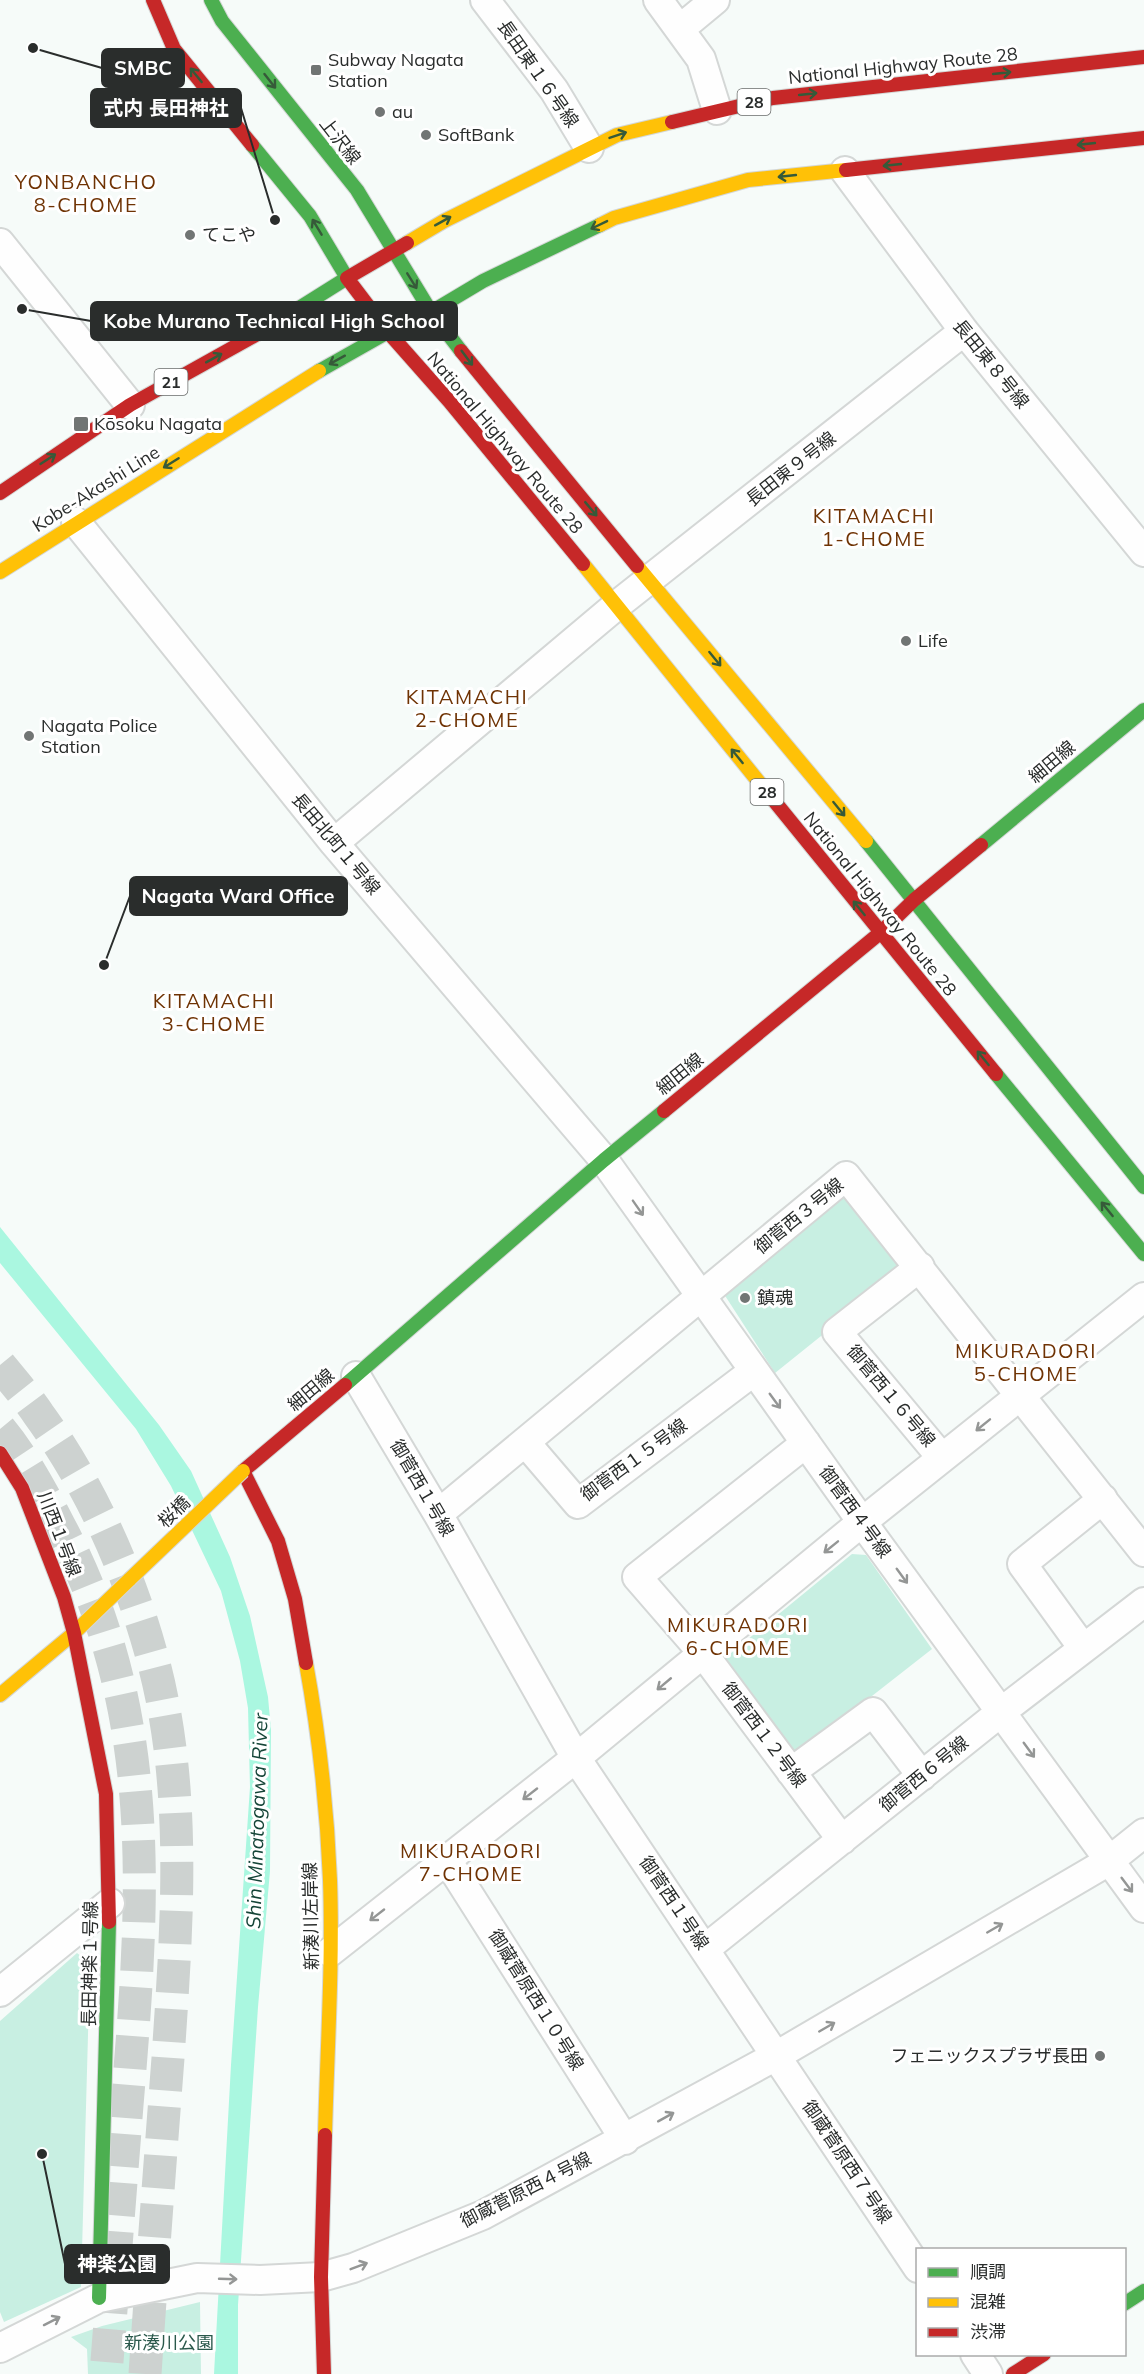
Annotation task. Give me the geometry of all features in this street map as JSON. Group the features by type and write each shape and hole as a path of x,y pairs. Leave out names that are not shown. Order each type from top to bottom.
{"main road":[{"path":"153,0 174,49 310,216 347,278"},
{"name":"上沢線","path":"211,0 222,21 357,190 431,312"},
{"name":"National Highway Route 28","path":"1144,57 773,98 617,135 444,221 347,278 388,332 449,401 880,933 1144,1254"},
{"path":"431,312 483,281 614,218 748,180 1144,138"},
{"name":"21","path":"0,492 130,405 282,320 347,278"},
{"name":"National Highway Route 28","path":"431,312 484,381 914,900 1144,1187"},
{"name":"Kobe-Akashi Line","path":"0,572 318,371 388,332 431,312"},
{"name":"細田線","path":"243,1471 604,1160 880,933 914,900 1144,710"},
{"name":"川西１号線","path":"0,1453 22,1488 64,1597 74,1633"},
{"name":"桜橋","path":"74,1633 243,1471"},
{"name":"新湊川左岸線","path":"243,1471 279,1541 295,1599 317,1722 324,1786 330,1882 321,2277 324,2374"},
{"path":"0,1695 74,1633"},
{"name":"長田神楽１号線","path":"74,1633 106,1794 110,1903 99,2298"},
{"path":"1126,2303 1144,2291"},
{"path":"1013,2374 1042,2356"}],"street":[{"name":"長田東１６号線","path":"485,0 554,90 589,148"},
{"path":"658,0 701,60 717,110"},
{"path":"680,28 715,0"},
{"name":"長田東８号線","path":"845,171 964,331 1144,552"},
{"path":"0,243 130,405"},
{"name":"長田東９号線","path":"334,843 616,605 651,580 964,331"},
{"name":"長田北町１号線","path":"76,522 334,843 604,1160"},
{"name":"御菅西４号線","path":"604,1160 862,1522 1144,1908"},
{"name":"御菅西３号線","path":"438,1514 846,1176 1144,1552"},
{"name":"御菅西１６号線","path":"920,1268 837,1332 942,1458"},
{"path":"330,1952 576,1758 862,1522 1144,1297"},
{"name":"御菅西１５号線","path":"525,1442 578,1504 754,1371"},
{"name":"御菅西１号線","path":"356,1376 438,1514 576,1758 776,2056"},
{"name":"御菅西１２号線","path":"806,1443 636,1576 702,1652 842,1840"},
{"path":"1083,1648 1022,1564 1103,1499"},
{"name":"御菅西６号線","path":"705,1949 1001,1712 1144,1602"},
{"path":"791,1772 873,1712 922,1776"},
{"path":"776,2056 1109,1862 1144,1833"},
{"name":"御蔵菅原西１０号線","path":"447,1860 625,2140"},
{"path":"0,1992 110,1903"},
{"name":"御蔵菅原西４号線","path":"0,2348 99,2298 196,2278 260,2280 321,2277 353,2268 483,2215 625,2140 776,2056"},
{"name":"御蔵菅原西７号線","path":"776,2056 916,2265"},
{"path":"976,2356 988,2374"}],"green space":[{"path":"833,1199 852,1199 897,1258 897,1275 775,1373 722,1291"},
{"path":"852,1554 866,1555 932,1649 803,1750 789,1750 724,1666 725,1658"},
{"path":"77,1953 90,1963 81,2287 4,2322 0,2312 0,2021"},
{"name":"新湊川公園","path":"200,2302 201,2374 88,2374 87,2349 71,2337 102,2326"}],"water":[{"name":"Shin Minatogawa River","path":"0,1227 159,1425 191,1471 230,1557 250,1616 268,1697 271,1730 270,1871 258,2007 238,2305 238,2374 214,2374 231,2065 250,1787 248,1708 240,1661 221,1591 171,1486 136,1429 0,1263"}],"tunnel":[{"path":"0,1365 58,1442 106,1529 131,1591 151,1653 163,1703 171,1753 177,1854 174,1957 145,2374"},
{"path":"0,1429 25,1463 46,1500 91,1595 114,1666 129,1737 137,1809 138,1954 106,2374"}],"traffic: fast":[{"path":"211,0 222,21 357,190 431,312 388,332 319,371"},
{"path":"252,145 310,216 347,278 261,332"},
{"path":"461,351 431,312 483,281 600,225"},
{"path":"981,845 1144,710"},
{"path":"866,841 1144,1187"},
{"path":"996,1074 1144,1254"},
{"path":"345,1385 604,1160 664,1111"},
{"path":"99,2298 109,1922"},
{"path":"1126,2303 1144,2291"}],"traffic: slow":[{"path":"407,243 444,221 617,135 672,122"},
{"path":"600,225 614,218 748,180 846,170"},
{"path":"0,572 319,371"},
{"path":"583,564 762,786"},
{"path":"637,566 866,841"},
{"path":"130,1579 243,1471"},
{"path":"0,1695 74,1633 130,1579"},
{"path":"306,1663 322,1771 330,1880 330,1976 325,2135"}],"traffic: jam":[{"path":"153,0 174,49 252,145"},
{"path":"672,122 773,98 1144,57"},
{"path":"846,170 1144,138"},
{"path":"407,243 347,278 388,332 449,401 583,564"},
{"path":"0,493 130,405 261,332"},
{"path":"461,351 637,566"},
{"path":"762,786 996,1074"},
{"path":"664,1111 880,933 914,900 981,845"},
{"path":"306,1663 295,1599 278,1541 243,1471 345,1385"},
{"path":"0,1453 22,1488 64,1597 74,1633 106,1794 109,1922"},
{"path":"324,2374 321,2277 325,2135"},
{"path":"1013,2374 1041,2356"}],"place":[{"name":"SMBC","path":"33,48"},
{"name":"Subway Nagata Station","path":"316,70"},
{"name":"au","path":"380,112"},
{"name":"SoftBank","path":"426,135"},
{"name":"式内 長田神社","path":"275,220"},
{"name":"てこや","path":"190,235"},
{"name":"Kobe Murano Technical High School","path":"22,309"},
{"name":"Kōsoku Nagata","path":"81,424"},
{"name":"Life","path":"906,641"},
{"name":"Nagata Police Station","path":"29,736"},
{"name":"Nagata Ward Office","path":"104,965"},
{"name":"鎮魂","path":"745,1298"},
{"name":"フェニックスプラザ長田","path":"1100,2056"},
{"name":"神楽公園","path":"42,2154"}],"district":[{"name":"YONBANCHO 8-CHOME","path":"86,194"},
{"name":"KITAMACHI 1-CHOME","path":"874,528"},
{"name":"KITAMACHI 2-CHOME","path":"467,708"},
{"name":"KITAMACHI 3-CHOME","path":"214,1012"},
{"name":"MIKURADORI 5-CHOME","path":"1026,1362"},
{"name":"MIKURADORI 6-CHOME","path":"738,1636"},
{"name":"MIKURADORI 7-CHOME","path":"471,1862"}]}
